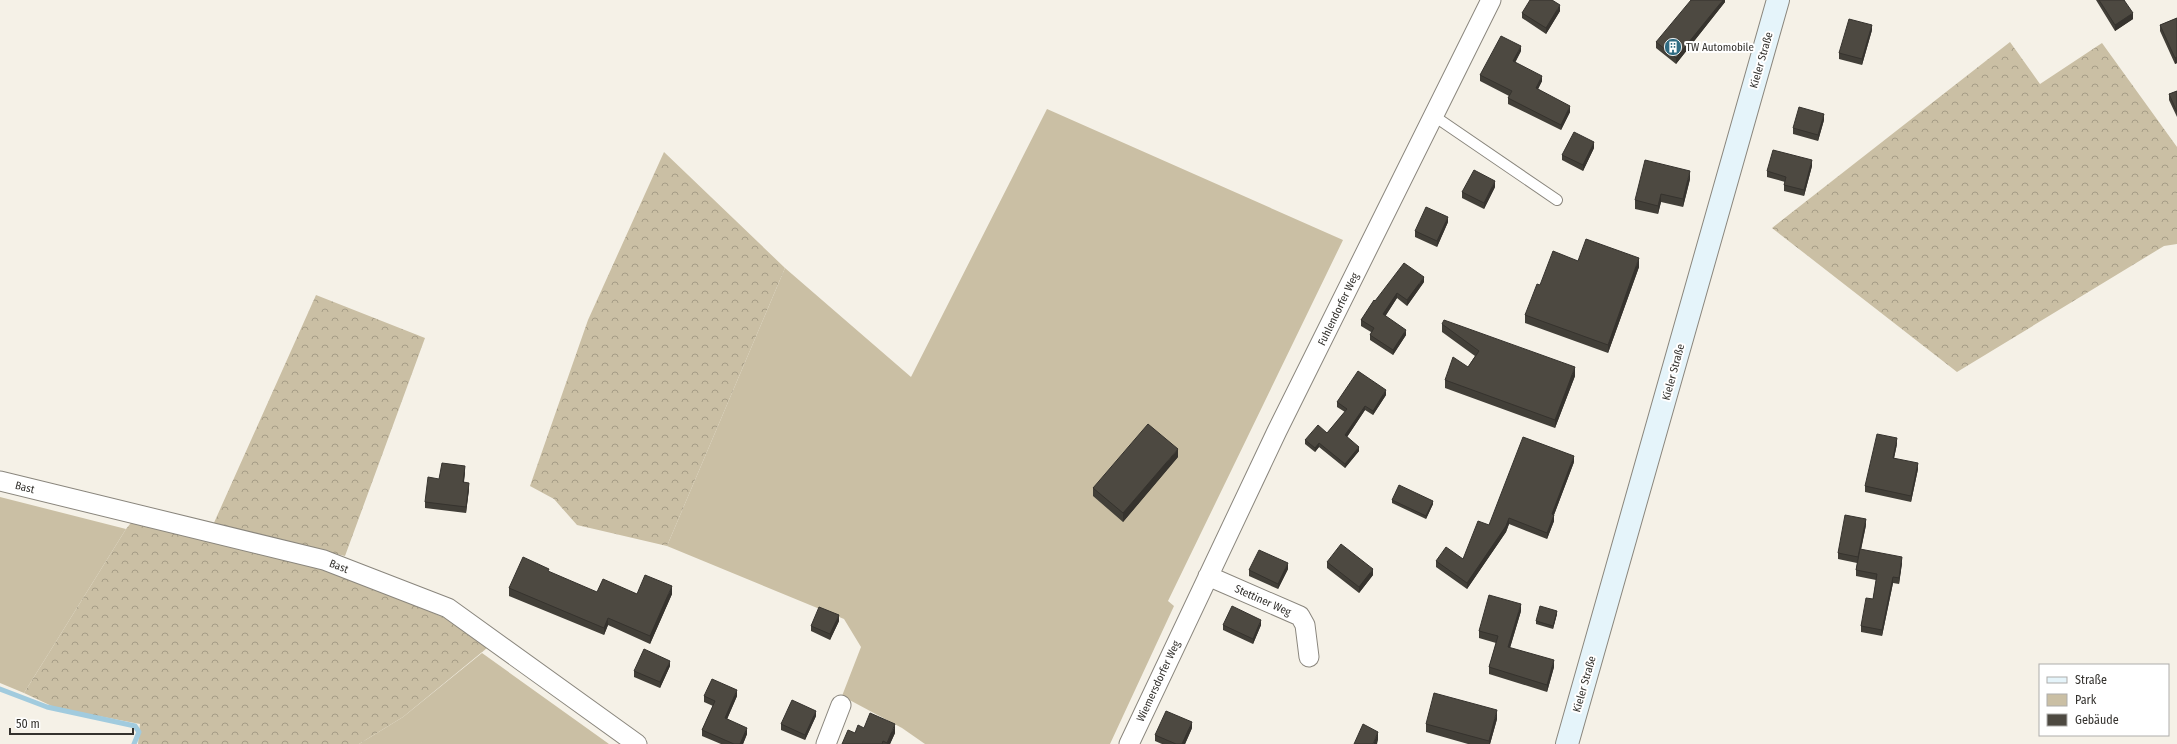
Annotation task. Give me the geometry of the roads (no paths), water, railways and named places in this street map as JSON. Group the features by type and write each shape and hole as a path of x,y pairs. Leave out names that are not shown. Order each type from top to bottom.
{"main road":[{"name":"Kieler Straße","path":"1567,744 1778,0"}],"street":[{"name":"Fuhlendorfer Weg","path":"1187,618 1277,431 1491,0"},
{"name":"Bast","path":"0,481 324,560 448,608 637,744"},
{"name":"Stettiner Weg","path":"1208,576 1300,616 1305,625 1309,657"},
{"name":"Wiemersdorfer Weg","path":"1129,744 1187,618"},
{"path":"826,744 841,705"}],"lane":[{"path":"1434,116 1557,200"}],"waterway":[{"path":"0,689 47,707 135,726 139,732 134,744"}],"place":[{"name":"TW Automobile","path":"1673,47"}]}
